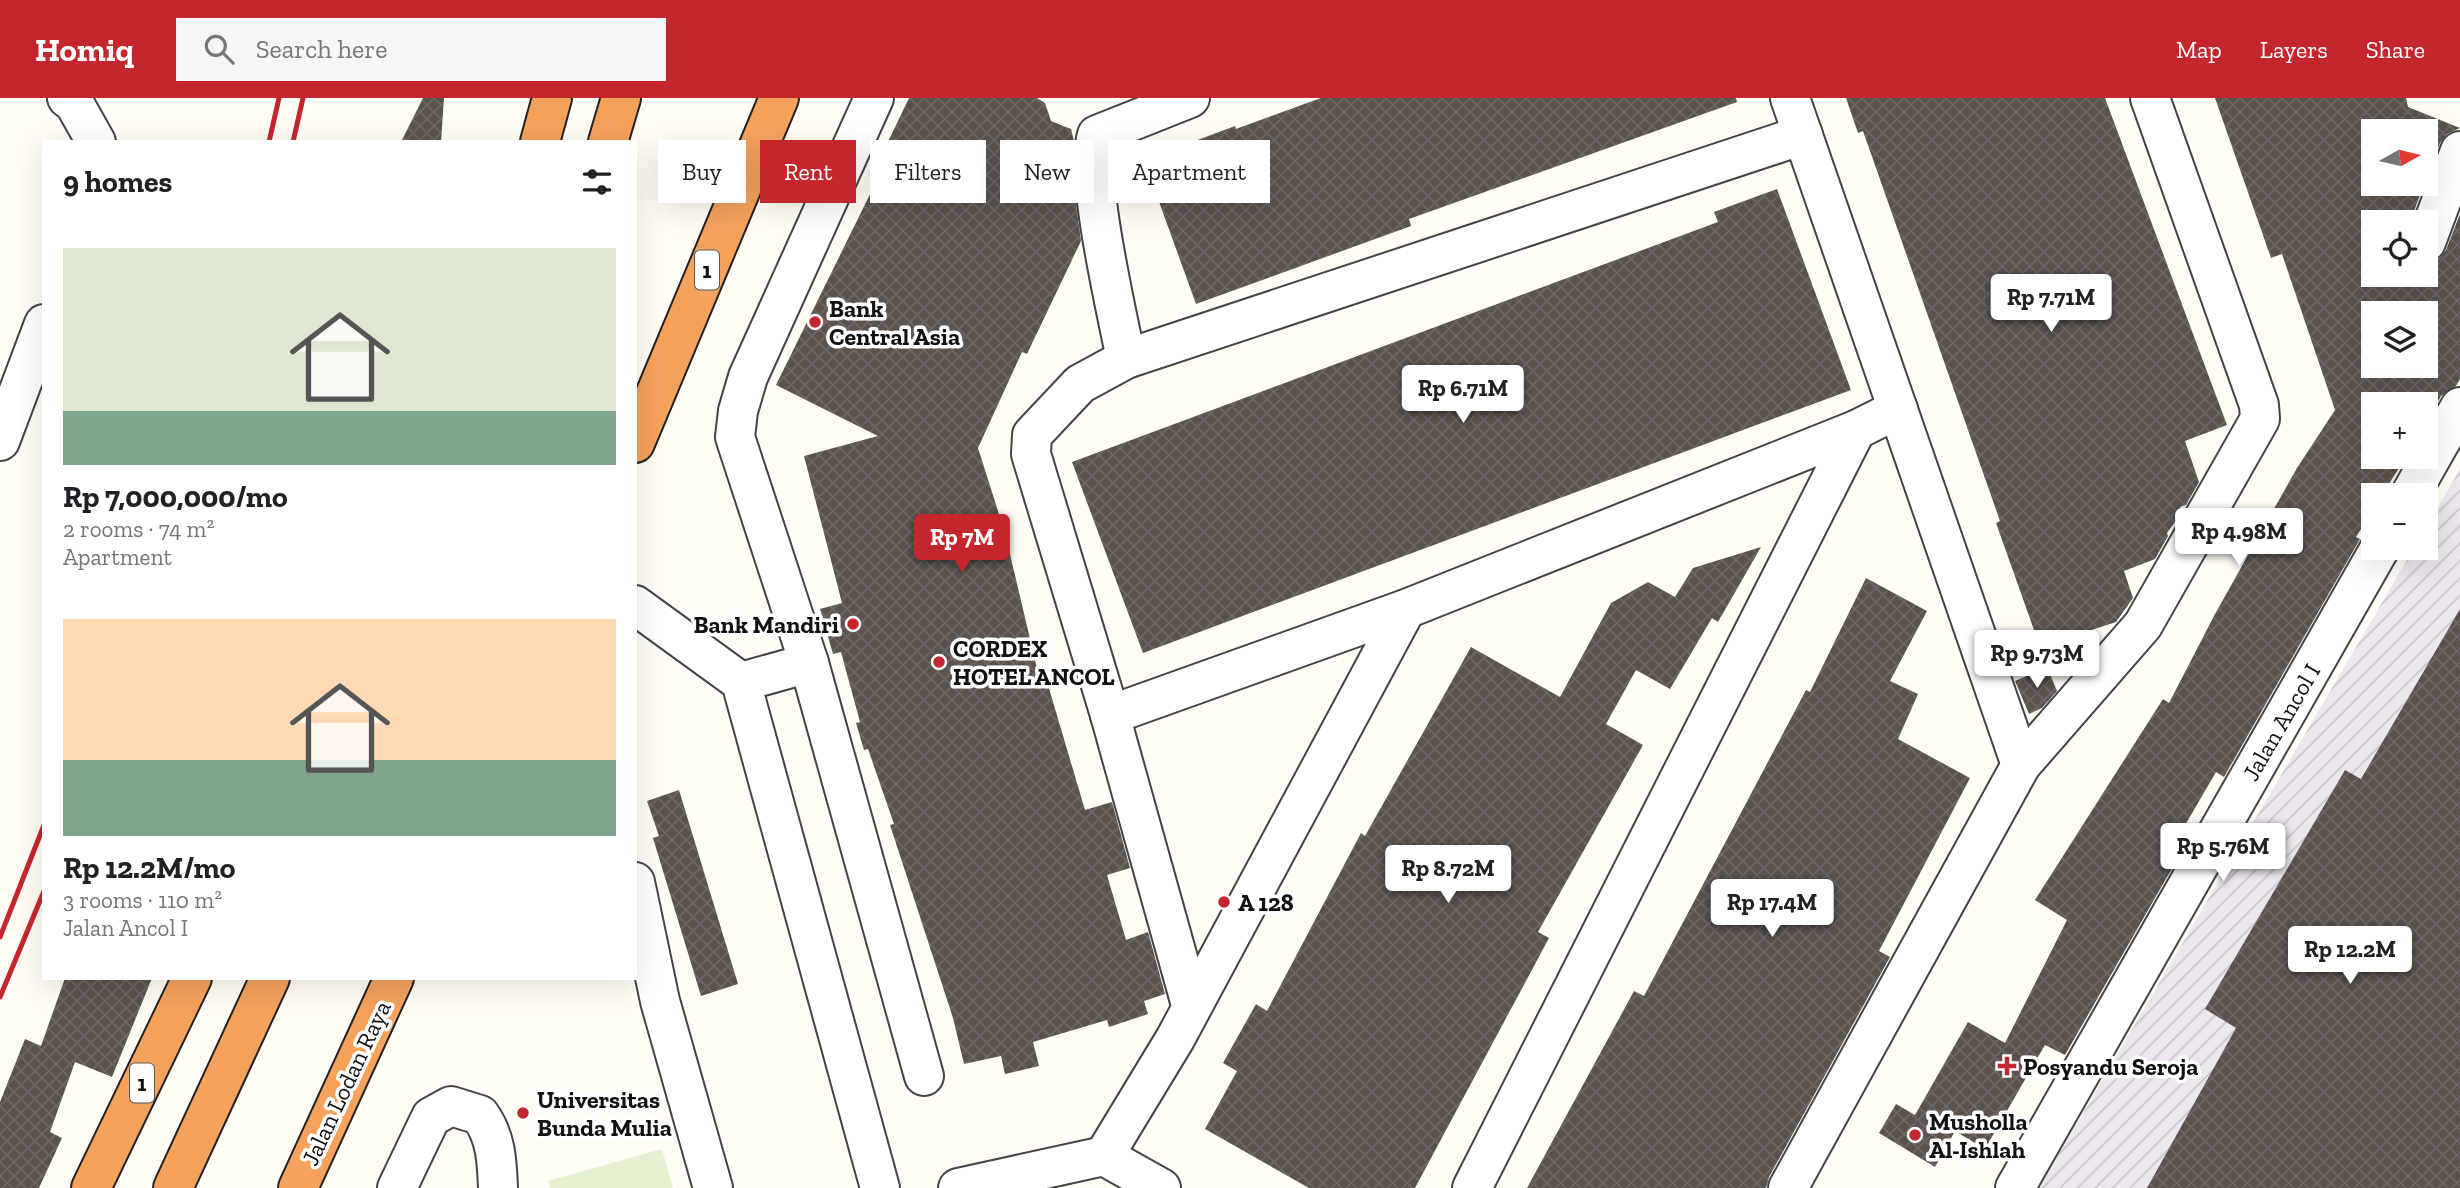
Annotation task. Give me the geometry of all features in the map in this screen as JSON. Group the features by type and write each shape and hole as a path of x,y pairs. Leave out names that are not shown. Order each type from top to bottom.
{"highway":[{"path":"541,140 552,98"},
{"path":"609,140 621,98"},
{"name":"1","path":"637,438 779,98"},
{"name":"1","path":"91,1188 191,980"},
{"path":"173,1188 269,980"},
{"name":"Jalan Lodan Raya","path":"298,1188 393,980"}],"street":[{"path":"67,98 74,103 95,140"},
{"path":"874,98 748,377 738,411 735,437 809,663 924,1076"},
{"path":"1126,359 1097,196 1094,144 1097,135 1190,98"},
{"path":"1790,98 2021,765"},
{"path":"1788,1188 2021,765 2143,625 2260,419 2259,405 2150,98"},
{"path":"1191,1006 1110,715 1030,443 1036,430 1080,384 1126,359 1803,135"},
{"path":"2438,210 2460,152"},
{"path":"0,441 42,329"},
{"path":"2417,483 2460,407"},
{"path":"1110,715 1406,610 1856,430 1898,409"},
{"path":"1472,1188 1856,430"},
{"name":"Jalan Ancol I","path":"2015,1188 2373,560"},
{"path":"637,606 741,682 880,1188"},
{"path":"1104,1156 1175,1039 1406,610"},
{"path":"741,682 809,663"},
{"path":"637,892 660,1002 713,1188"},
{"path":"397,1188 431,1117 451,1106 481,1115 490,1129 497,1157 498,1188"},
{"path":"958,1188 1104,1156 1161,1188"}],"shaded area":[{"path":"2460,469 2460,1188 2039,1188 2407,560 2438,560 2438,507"}],"green space":[{"path":"662,1149 673,1188 550,1188 548,1181"}],"building":[{"path":"423,98 444,98 441,140 402,140"},
{"path":"909,98 1037,98 1045,103 1051,121 1071,129 1074,140 1000,140 1000,203 1076,203 1081,241 1027,354 1022,352 978,448 1005,533 1039,677 1045,675 1085,810 1112,802 1130,868 1107,875 1126,940 1148,932 1165,994 1144,1001 1148,1014 1109,1027 1107,1020 1033,1042 1039,1066 1005,1074 1001,1056 964,1064 953,1018 890,825 894,824 868,749 864,750 856,723 860,722 841,652 833,654 820,609 842,603 804,456 878,436 776,385 870,194 870,203 986,203 986,140 889,140"},
{"path":"1321,98 1736,98 1737,102 1409,219 1411,226 1196,304 1159,203 1270,203 1270,140 1198,140 1235,126 1236,129"},
{"path":"1846,98 2105,98 2227,425 2185,441 2199,482 2186,505 2180,507 2182,512 2167,533 2168,536 2155,559 2124,571 2133,598 2116,622 2040,647 1996,523 2000,521 1863,131 1858,133"},
{"path":"2215,98 2406,98 2408,107 2438,119 2361,119 2361,196 2420,196 2414,210 2361,210 2361,287 2438,287 2438,259 2446,250 2460,214 2460,379 2438,401 2438,392 2361,392 2361,469 2398,469 2390,483 2361,483 2361,529 2356,537 2360,539 2224,777 2216,772 2177,839 2186,844 2065,1055 2045,1045 1985,1149 1955,1131 1935,1167 1879,1133 1896,1104 1915,1115 1968,1022 2005,1043 2067,920 2035,900 2163,699 2169,703 2215,614 2297,468 2335,410 2282,254 2271,258"},
{"path":"2438,119 2460,128 2447,134 2438,148"},
{"path":"1777,189 1851,390 1143,653 1072,462 1718,222 1714,212"},
{"path":"1761,547 1718,622 1712,618 1670,689 1636,670 1606,724 1643,745 1538,932 1549,938 1415,1188 1309,1188 1205,1129 1237,1071 1223,1063 1256,1004 1267,1011 1361,833 1365,836 1471,647 1560,697 1611,603 1648,582 1675,597 1693,568"},
{"path":"1866,578 1927,611 1890,681 1918,694 1898,739 1970,778 1879,951 1890,957 1769,1177 1766,1188 1527,1188 1634,991 1644,996 1806,690 1810,692"},
{"path":"2460,609 2460,1188 2147,1188 2236,1028 2205,1009 2345,770 2361,779"},
{"path":"2047,667 2057,691 2042,708 2029,714 2015,681"},
{"path":"679,790 738,984 701,996 653,838 659,836 647,801"},
{"path":"64,980 151,980 112,1077 75,1062 50,1132 62,1138 39,1188 0,1188 0,1102 25,1039 41,1046"}],"railway":[{"path":"269,140 279,98"},
{"path":"293,140 303,98"},
{"path":"0,937 42,830"},
{"path":"0,997 42,896"}],"place":[{"name":"Bank Central Asia","path":"815,322"},
{"name":"Bank Mandiri","path":"853,624"},
{"name":"CORDEX HOTEL ANCOL","path":"939,662"},
{"name":"A 128","path":"1224,902"},
{"name":"Posyandu Seroja","path":"2007,1066"},
{"name":"Universitas Bunda Mulia","path":"523,1113"},
{"name":"Musholla Al-Ishlah","path":"1915,1135"}]}
